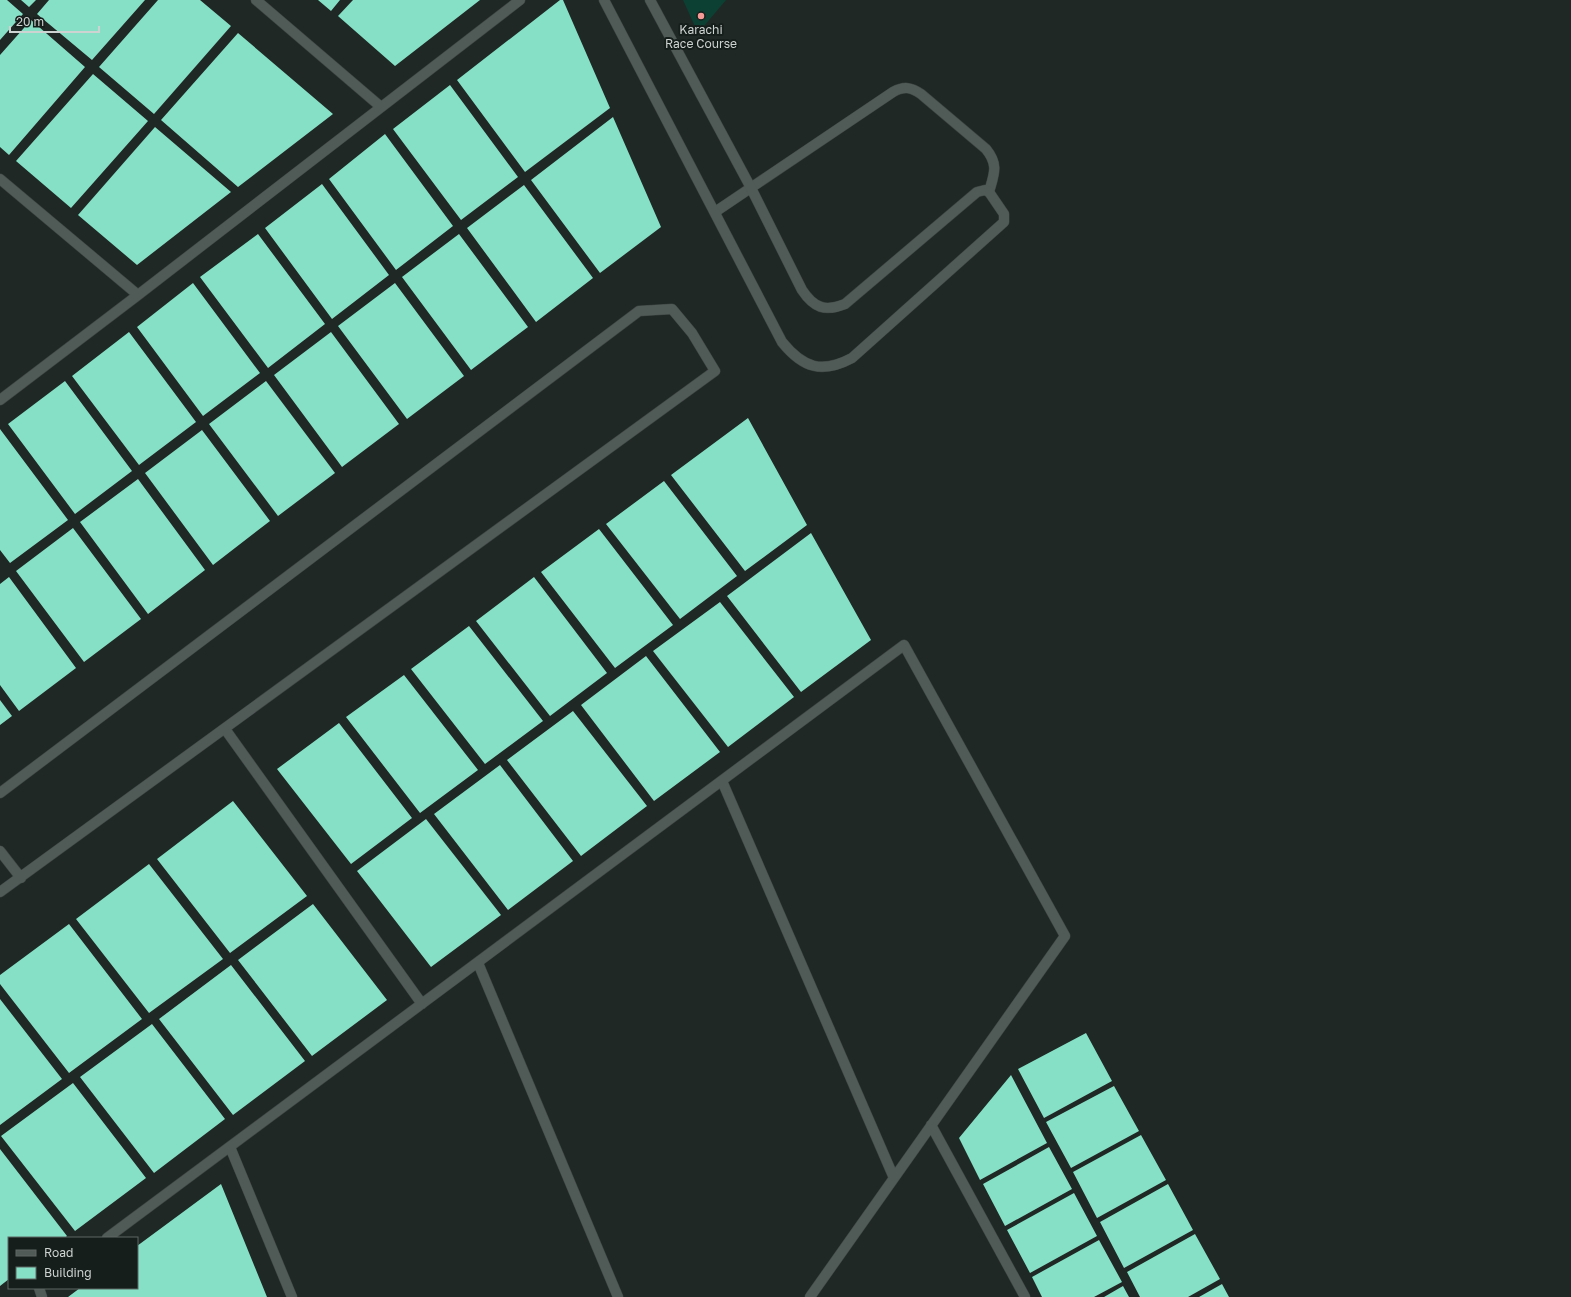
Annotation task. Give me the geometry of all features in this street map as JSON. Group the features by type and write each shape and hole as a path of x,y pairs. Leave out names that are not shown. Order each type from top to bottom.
{"street":[{"path":"256,0 381,107"},
{"path":"0,400 520,0"},
{"path":"604,0 782,342 794,356 811,365 824,367 841,364 852,358 1004,222 1004,214 989,192 985,190 977,192 845,304 836,308 826,308 808,300 751,188 650,0"},
{"path":"715,212 900,88 914,89 921,94 986,149 992,156 995,164 995,173 989,192"},
{"path":"0,179 138,295"},
{"path":"0,794 639,311 672,309 692,333 715,371 0,892"},
{"path":"108,1237 904,645 1064,936 810,1297"},
{"path":"225,729 422,1004"},
{"path":"722,781 894,1178"},
{"path":"0,851 21,878"},
{"path":"478,963 618,1297"},
{"path":"931,1125 1025,1297"},
{"path":"230,1147 292,1297"}],"green space":[{"name":"Karachi Race Course","path":"683,0 726,0 698,33"}],"building":[{"path":"0,0 7,0 23,14 0,40"},
{"path":"21,0 36,0 29,7"},
{"path":"49,0 145,0 92,60 37,14"},
{"path":"158,0 200,0 231,26 154,114 99,67"},
{"path":"318,0 340,0 331,11"},
{"path":"353,0 480,0 395,66 338,16"},
{"path":"560,0 563,0 610,108 525,172 457,80"},
{"path":"31,20 85,67 9,155 0,147 0,55"},
{"path":"238,33 333,114 238,187 161,120"},
{"path":"93,74 148,121 71,208 16,161"},
{"path":"450,85 518,177 461,220 393,129"},
{"path":"613,117 661,227 600,273 531,180"},
{"path":"155,127 231,192 137,265 78,215"},
{"path":"385,134 453,226 396,270 329,179"},
{"path":"322,184 389,275 332,319 265,228"},
{"path":"524,185 593,278 536,322 467,228"},
{"path":"258,234 325,324 268,368 200,277"},
{"path":"459,234 528,327 471,370 402,277"},
{"path":"193,283 260,373 203,416 137,327"},
{"path":"395,283 464,376 407,419 338,326"},
{"path":"129,332 196,422 139,465 72,376"},
{"path":"331,332 399,424 342,467 274,375"},
{"path":"65,381 132,471 75,514 8,424"},
{"path":"266,381 335,473 278,516 209,424"},
{"path":"748,418 807,525 745,571 671,475"},
{"path":"0,429 68,520 10,563 0,550"},
{"path":"202,430 270,521 213,565 145,473"},
{"path":"138,479 205,570 148,614 80,522"},
{"path":"664,481 737,576 680,619 606,524"},
{"path":"73,528 141,619 84,662 16,571"},
{"path":"599,529 673,625 615,668 541,572"},
{"path":"811,533 871,640 801,692 727,596"},
{"path":"9,577 76,668 19,711 0,685 0,584"},
{"path":"534,577 607,673 550,716 476,621"},
{"path":"720,602 794,697 728,747 653,651"},
{"path":"469,626 543,721 485,764 411,669"},
{"path":"646,656 720,752 654,801 581,705"},
{"path":"404,675 478,770 420,813 346,717"},
{"path":"0,700 12,716 0,725"},
{"path":"573,711 647,806 581,856 507,760"},
{"path":"339,723 412,818 351,864 277,769"},
{"path":"500,765 573,861 508,910 434,814"},
{"path":"233,801 307,896 230,953 157,859"},
{"path":"426,819 501,915 431,967 357,871"},
{"path":"149,864 223,959 149,1013 76,919"},
{"path":"313,904 387,1000 312,1056 238,960"},
{"path":"69,924 142,1019 69,1073 0,984 0,975"},
{"path":"231,965 305,1061 233,1115 159,1019"},
{"path":"0,999 62,1079 0,1125"},
{"path":"152,1024 225,1119 154,1173 80,1077"},
{"path":"1086,1033 1112,1081 1044,1118 1018,1069"},
{"path":"1011,1075 1047,1143 980,1180 959,1138"},
{"path":"73,1083 146,1178 75,1231 1,1136"},
{"path":"1114,1086 1139,1131 1071,1168 1046,1122"},
{"path":"1141,1135 1166,1180 1097,1218 1073,1172"},
{"path":"1049,1147 1072,1189 1005,1226 983,1184"},
{"path":"0,1149 67,1236 8,1237 8,1280 0,1286"},
{"path":"221,1184 267,1297 68,1297 79,1289 138,1289 138,1245"},
{"path":"1168,1184 1193,1230 1124,1268 1100,1222"},
{"path":"1074,1193 1097,1236 1030,1273 1007,1230"},
{"path":"1195,1234 1220,1279 1188,1297 1140,1297 1127,1272"},
{"path":"1099,1240 1122,1282 1094,1297 1042,1297 1032,1277"},
{"path":"1222,1284 1229,1297 1199,1297"},
{"path":"1123,1286 1129,1297 1104,1297"}],"place":[{"name":"Karachi Race Course","path":"701,16"}]}
